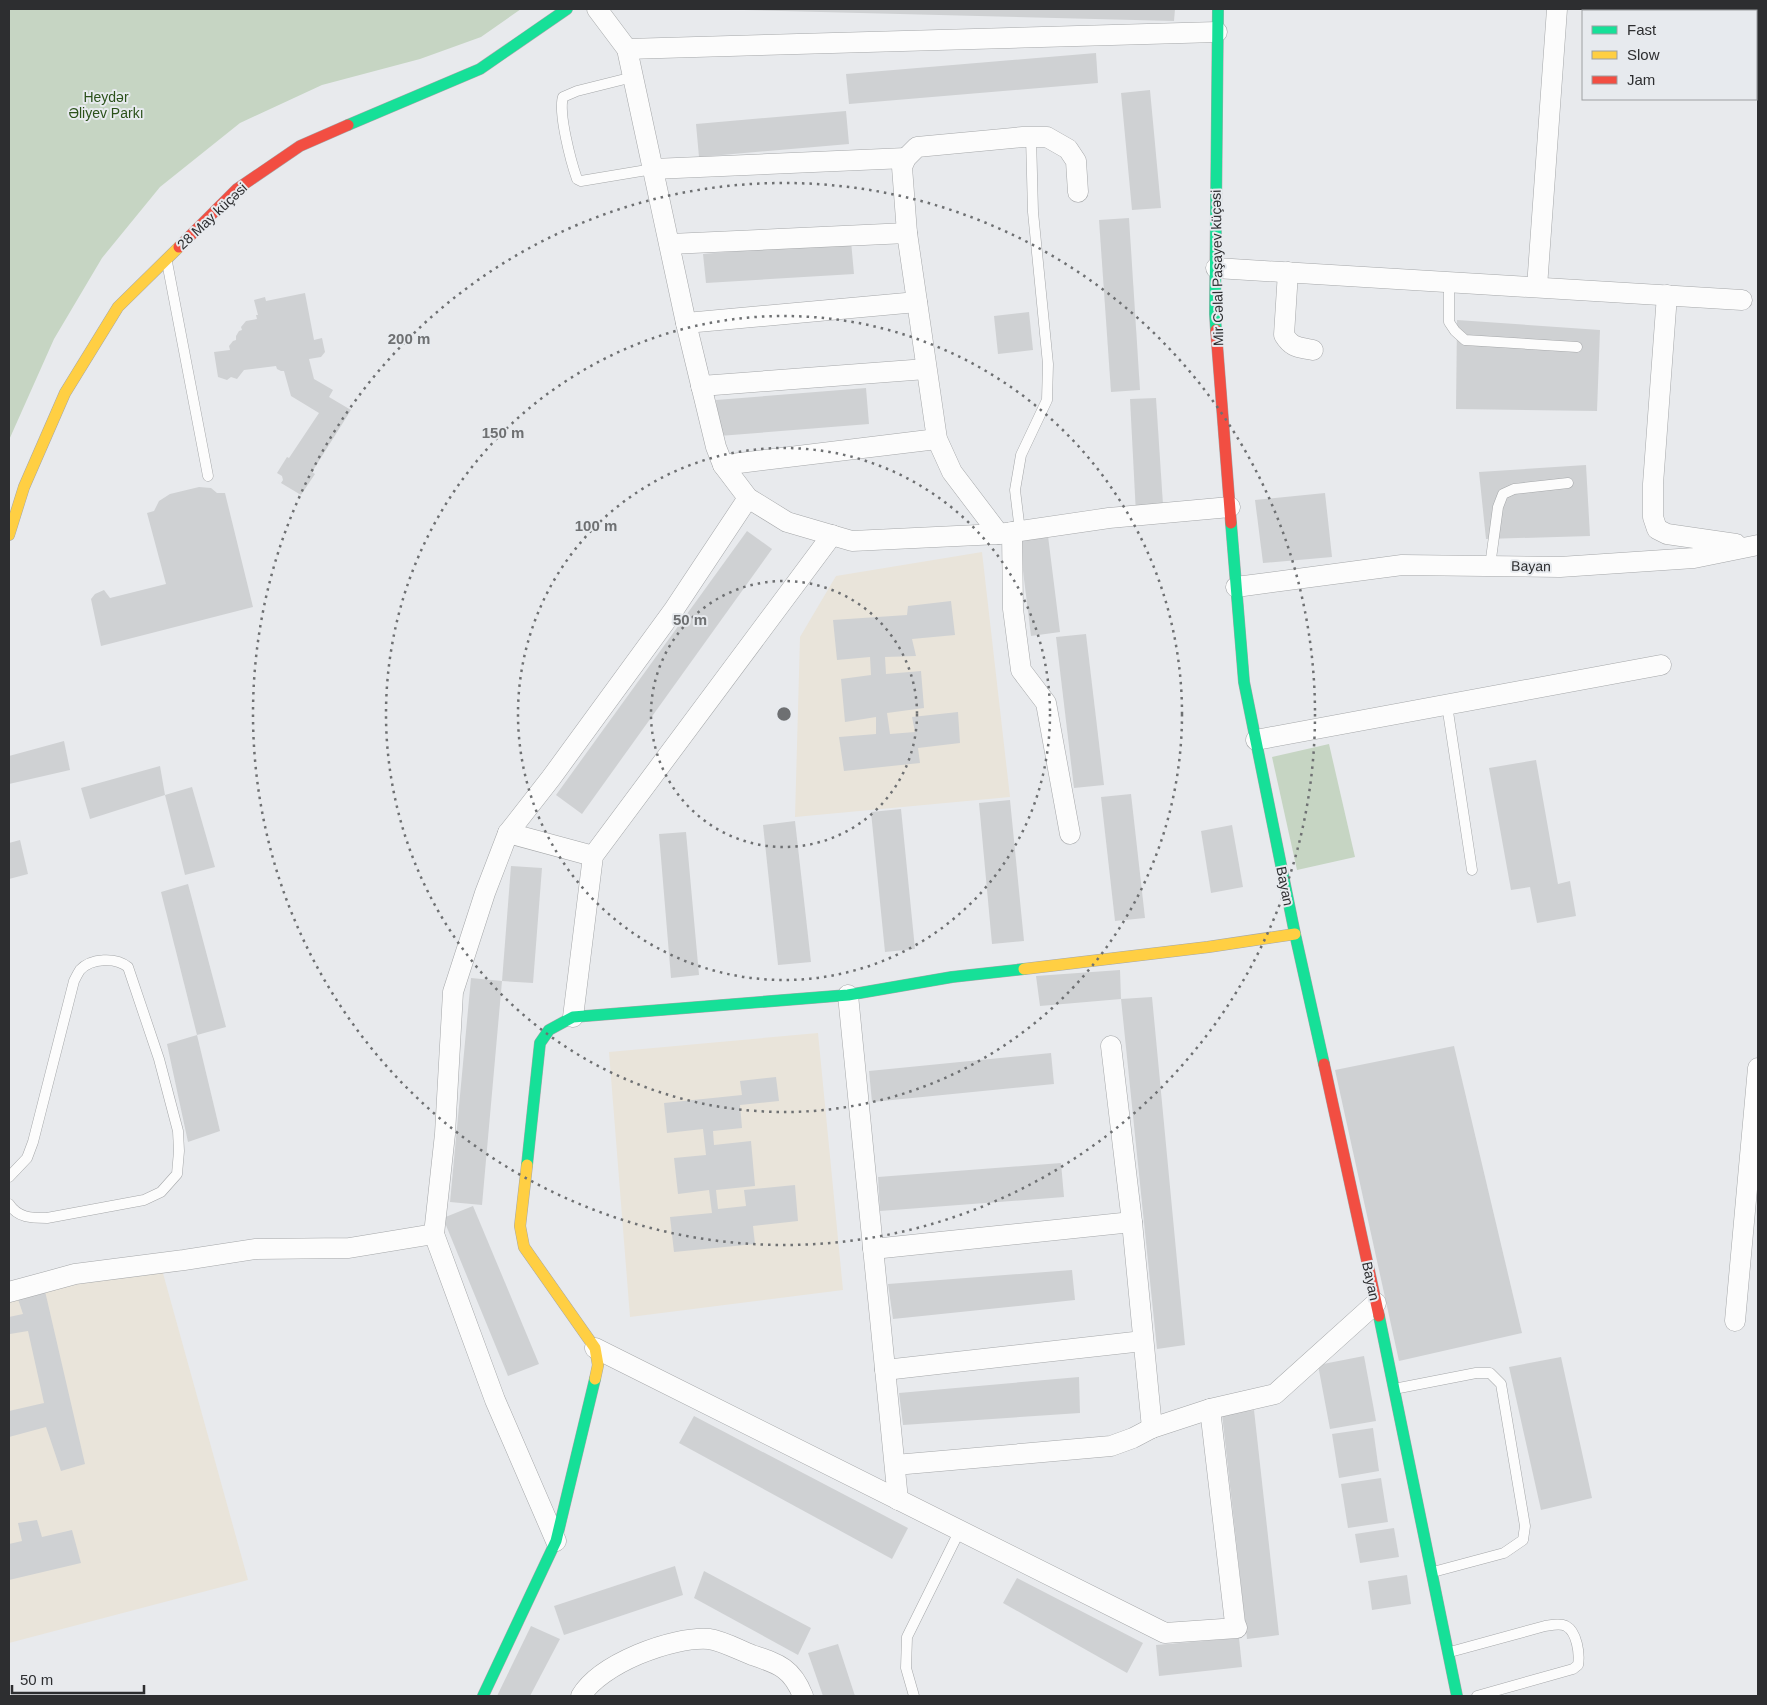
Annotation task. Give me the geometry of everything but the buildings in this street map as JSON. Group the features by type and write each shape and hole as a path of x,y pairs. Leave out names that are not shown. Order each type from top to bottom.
{"street":[{"name":"28 May küçəsi","path":"9,535 24,487 65,393 118,307 237,189 300,146 480,69 567,9"},
{"path":"597,9 627,49 686,323 716,447 724,465 748,498 787,522 852,541 1010,532 1109,518 1230,507"},
{"name":"Mir Cəlal Paşayev küçəsi","path":"1218,9 1215,314 1236,587"},
{"path":"1537,287 1557,9"},
{"path":"627,49 1217,32"},
{"path":"1070,834 1046,703 1021,670 1013,608 1010,532 952,472 937,439 907,234 902,167 906,158 917,147 1047,137 1068,150 1076,161 1078,192"},
{"path":"653,170 906,158"},
{"path":"670,244 907,234"},
{"path":"1216,268 1742,300"},
{"path":"1288,272 1284,335 1289,343 1296,347 1313,350"},
{"path":"1667,296 1653,517 1657,528 1667,534 1755,545"},
{"path":"686,323 917,302"},
{"path":"701,386 926,369"},
{"path":"724,465 937,439"},
{"path":"556,1540 495,1400 434,1234 445,1134 454,992 485,892 508,833 551,778 673,611 748,498"},
{"path":"573,1017 593,856 832,535"},
{"name":"Bayan","path":"1457,1696 1376,1303 1295,934 1244,682 1236,587 1402,565 1560,567 1694,558 1755,545"},
{"path":"1256,740 1661,665"},
{"path":"508,833 593,856"},
{"path":"483,1696 556,1540 598,1365 595,1348 524,1247 521,1236 520,1226 540,1043 542,1037 548,1031 573,1017 848,995 952,977 1199,948 1295,934"},
{"path":"848,995 898,1500"},
{"path":"1111,1046 1132,1222 1152,1428"},
{"path":"1735,1321 1758,1068"},
{"path":"873,1249 1132,1222"},
{"path":"9,1292 75,1274 256,1249 349,1248 434,1234"},
{"path":"895,1465 1111,1446 1133,1438 1152,1428 1210,1409 1275,1394 1376,1303"},
{"path":"885,1370 1143,1340"},
{"path":"595,1348 1165,1633 1237,1628 1210,1409"},
{"path":"581,1696 584,1690 600,1676 641,1652 691,1639 711,1639 787,1670 798,1684 802,1696"}],"lane":[{"path":"633,77 577,91 563,97 564,120 571,161 577,179 581,181 653,170"},
{"path":"1010,532 1021,455 1047,400 1048,364 1033,212 1032,137"},
{"path":"166,259 208,476"},
{"path":"1449,282 1449,322 1465,340 1577,347"},
{"path":"1490,566 1498,507 1503,494 1514,489 1568,483"},
{"path":"1447,705 1472,870"},
{"path":"9,1177 26,1158 34,1142 74,981 81,969 91,963 113,960 121,962 128,967 159,1059 178,1131 177,1174 161,1192 144,1200 47,1218 31,1218 20,1215 9,1204"},
{"path":"1394,1389 1476,1373 1490,1374 1501,1384 1526,1526 1523,1540 1504,1554 1432,1572"},
{"path":"914,1696 906,1668 907,1637 960,1530"},
{"path":"1448,1652 1546,1626 1561,1624 1568,1627 1572,1632 1580,1656 1578,1665 1573,1669 1478,1696"}],"shaded area":[{"path":"982,552 1010,797 795,817 800,637 836,576"},
{"path":"818,1033 843,1290 630,1317 609,1052"},
{"path":"161,1266 248,1580 9,1643 9,1296"}],"green space":[{"name":"Heydər Əliyev Parkı","path":"9,9 521,9 481,37 420,59 322,85 240,123 160,187 102,258 54,339 9,440"},
{"path":"1329,744 1355,857 1297,870 1272,757"}],"traffic: fast":[{"path":"348,125 480,69 567,9"},
{"path":"1216,330 1218,9"},
{"path":"1231,523 1244,682 1295,934 1324,1064"},
{"path":"527,1165 540,1043 549,1030 573,1017 848,995 952,977 1024,969"},
{"path":"1379,1316 1457,1696"},
{"path":"483,1696 556,1541 595,1379"}],"traffic: slow":[{"path":"9,535 24,487 65,393 118,307 179,247"},
{"path":"1024,969 1208,947 1295,934"},
{"path":"527,1165 520,1226 524,1247 595,1348 598,1365 595,1379"}],"traffic: jam":[{"path":"179,247 237,189 300,146 348,125"},
{"path":"1216,330 1231,523"},
{"path":"1324,1064 1379,1316"}]}
